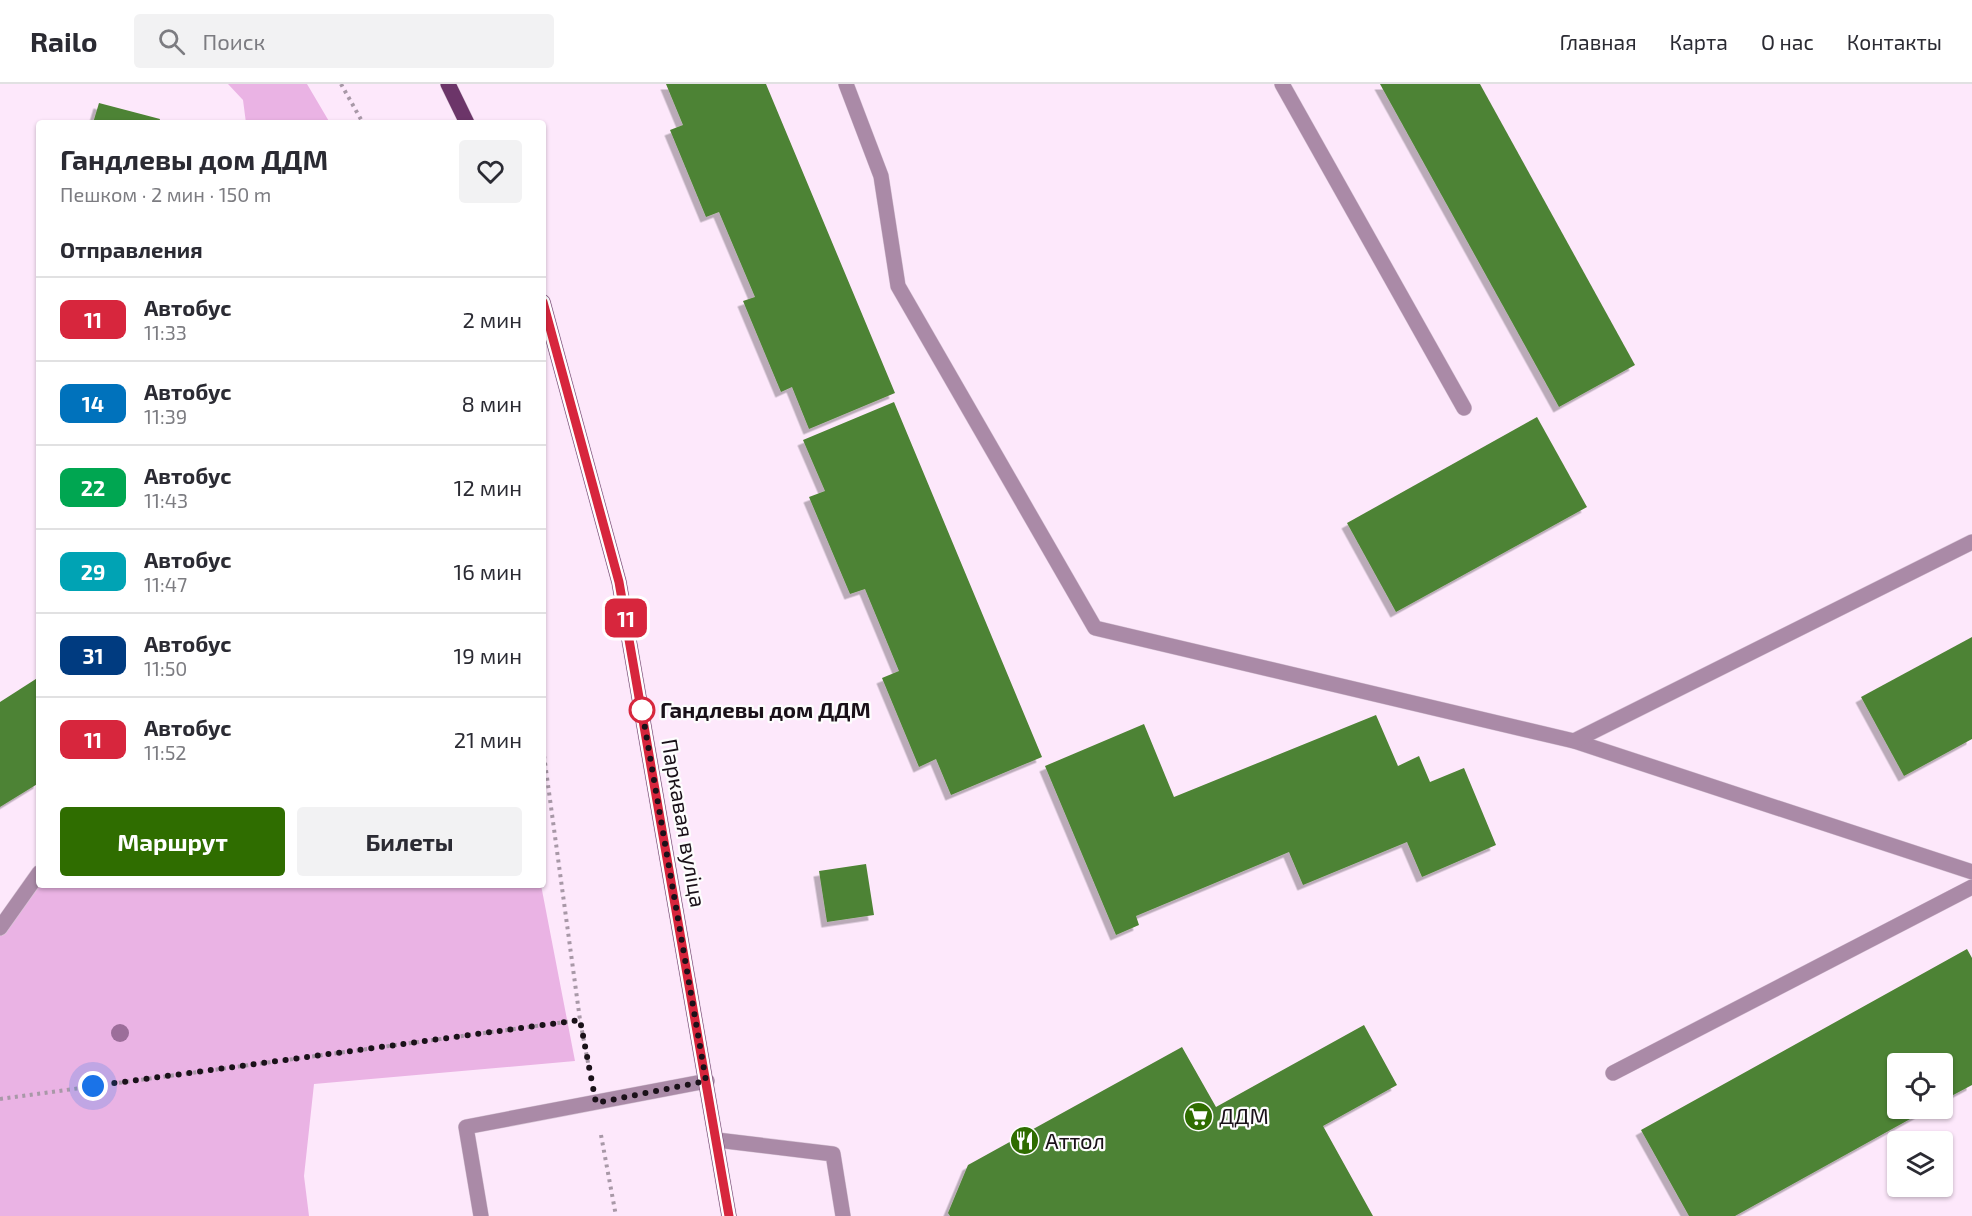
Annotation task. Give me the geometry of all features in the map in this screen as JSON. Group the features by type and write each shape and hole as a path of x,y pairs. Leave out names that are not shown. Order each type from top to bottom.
{"main road":[{"path":"448,84 466,120"},
{"name":"Паркавая вуліца","path":"546,313 619,582 729,1216"}],"street":[{"path":"846,84 881,176 898,286 1095,628 1574,741 1972,872"},
{"path":"1282,84 1464,408"},
{"path":"1574,741 1972,542"},
{"path":"0,928 36,877"},
{"path":"1612,1072 1972,887"},
{"path":"481,1216 466,1127 706,1081"},
{"path":"717,1140 832,1154 843,1216"}],"path":[{"path":"341,84 361,120"},
{"path":"546,770 580,1020 616,1216"},
{"path":"0,1099 580,1020"}],"shaded area":[{"path":"228,84 307,84 328,120 246,120 243,100"},
{"path":"36,867 36,888 542,888 575,1061 314,1084 304,1176 309,1216 0,1216 0,919"}],"building":[{"path":"666,84 766,84 895,393 809,429 792,387 781,392 743,301 755,297 719,212 706,217 670,130 683,125"},
{"path":"1380,84 1480,84 1635,365 1559,407"},
{"path":"99,103 160,119 160,120 94,120"},
{"path":"894,402 1042,757 951,795 936,759 919,767 882,678 899,671 865,589 850,594 809,497 825,491 803,440"},
{"path":"1537,417 1587,507 1396,612 1347,523"},
{"path":"1972,637 1972,739 1904,776 1861,697"},
{"path":"36,679 36,785 0,807 0,702"},
{"path":"1376,715 1398,766 1419,756 1430,782 1464,768 1496,845 1422,877 1407,842 1303,885 1289,852 1136,916 1139,925 1116,935 1045,766 1144,724 1174,797"},
{"path":"866,864 874,915 827,922 819,871"},
{"path":"1967,949 1972,958 1972,1085 1953,1095 1953,1053 1887,1053 1887,1119 1910,1119 1735,1216 1689,1216 1641,1130"},
{"name":"ДДМ","path":"1364,1025 1397,1085 1323,1126 1373,1216 950,1216 948,1213 968,1165 1182,1047 1216,1107"}],"bus line":[{"name":"11","path":"546,313 619,582 729,1216"}],"place":[{"name":"Гандлевы дом ДДМ","path":"642,710"},
{"name":"ДДМ","path":"1198,1116"},
{"name":"Аттол","path":"1024,1141"}],"route":[{"path":"93,1086 580,1020 596,1103 706,1081 640,699 642,710"}]}
